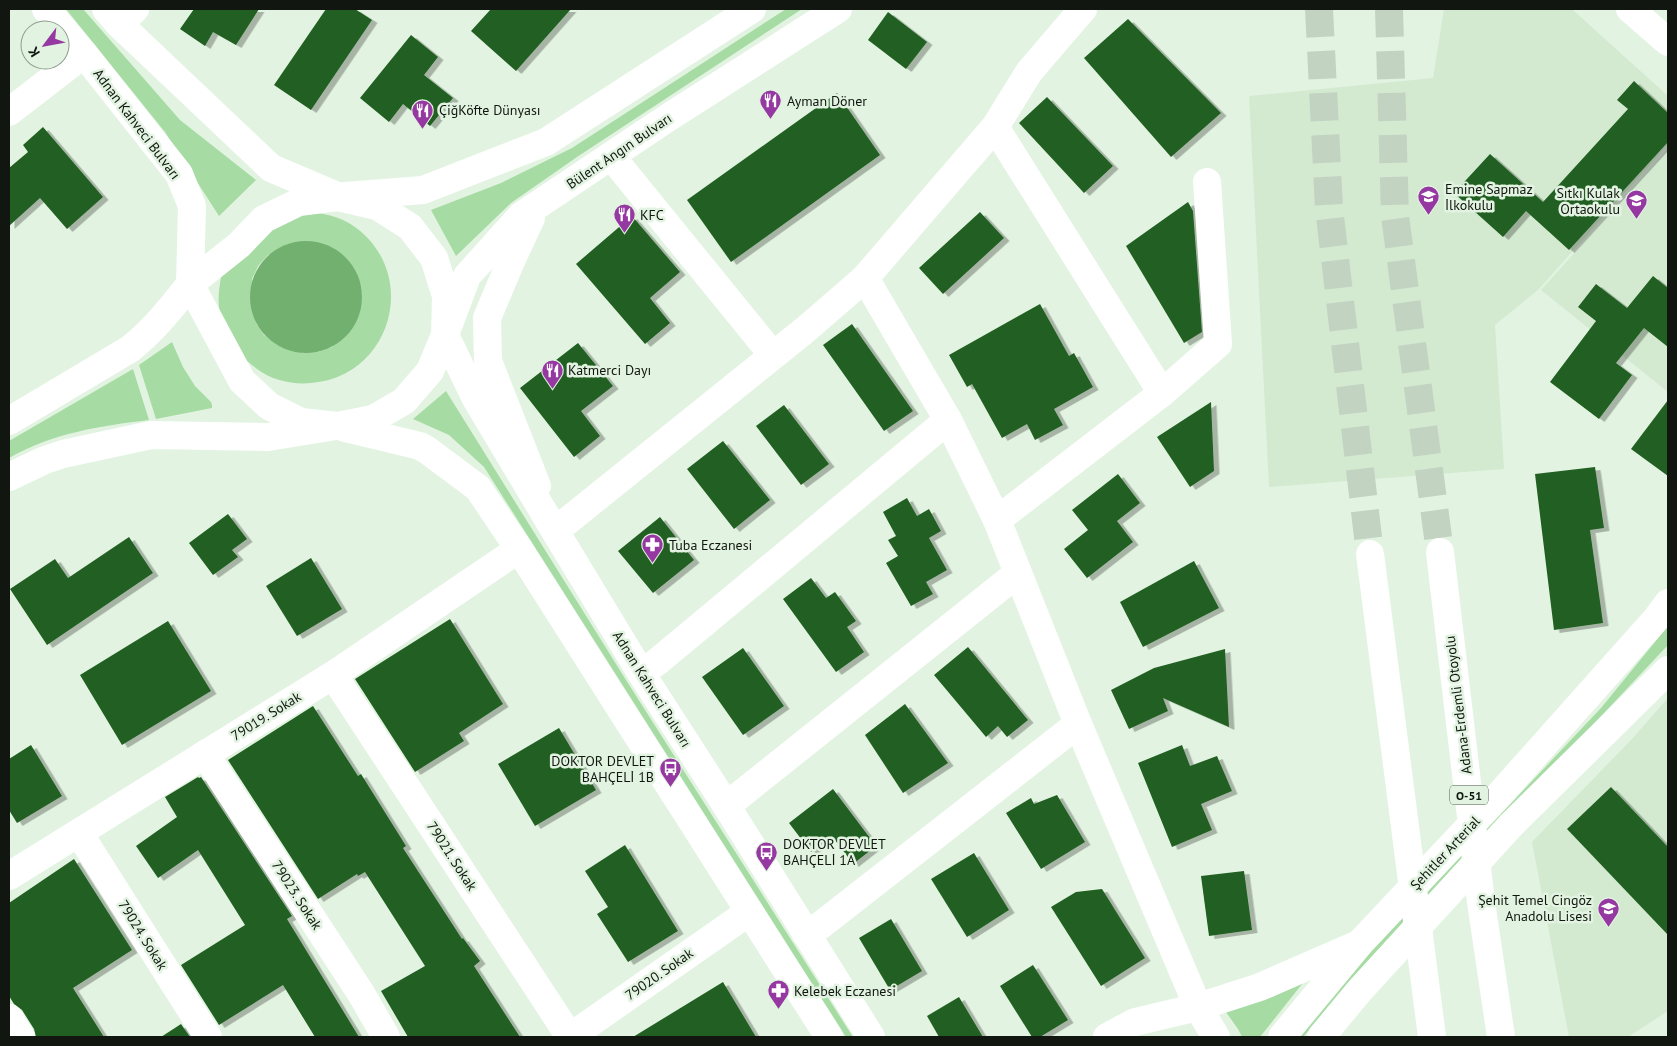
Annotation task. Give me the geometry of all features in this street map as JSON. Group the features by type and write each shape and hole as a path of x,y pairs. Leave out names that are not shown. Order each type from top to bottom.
{"main road":[{"name":"Adnan Kahveci Bulvarı","path":"46,9 84,54 178,174 192,206 190,284"},
{"path":"9,421 130,349 162,320 190,284 239,245 264,219 299,202 424,190 546,142 752,9"},
{"name":"Bülent Angın Bulvarı","path":"9,477 44,460 63,454 150,435 268,437 373,419 404,401 430,372 467,276 521,216 838,9"},
{"path":"537,205 487,318 488,361 555,531 772,354 805,330 865,278 995,127 1029,72 1083,9"},
{"path":"1630,9 1668,42"},
{"path":"120,14 271,168 338,197 377,206 410,227 434,258 446,296 444,335"},
{"path":"9,112 84,54"},
{"path":"995,127 1162,393"},
{"path":"611,156 772,354"},
{"path":"997,520 1162,393 1218,344 1206,182"},
{"path":"865,278 948,420 997,520 1078,724 1198,1007 1216,1037"},
{"path":"190,284 242,381 269,406 301,422 338,426 420,446 478,488 519,549 829,1037"},
{"name":"Adnan Kahveci Bulvarı","path":"444,335 478,402 641,673 871,1037"},
{"path":"641,673 657,662 948,420"},
{"name":"79019. Sokak","path":"11,869 79,833 333,675 519,549"},
{"name":"Adana-Erdemli Otoyolu","path":"1440,552 1481,902 1501,1037"},
{"path":"1370,554 1432,1037"},
{"path":"726,805 1018,573"},
{"name":"Şehitler Arterial","path":"1282,1037 1360,943 1501,793 1657,618 1668,603"},
{"path":"1321,1037 1360,990 1511,825 1668,670"},
{"name":"79021. Sokak","path":"333,675 570,1037"},
{"path":"806,934 821,925 1078,724"},
{"name":"79023. Sokak","path":"205,754 362,995 386,1037"},
{"name":"79024. Sokak","path":"79,833 208,1037"},
{"name":"79020. Sokak","path":"570,1037 748,912"},
{"path":"1107,1037 1135,1022 1198,1007 1260,986 1360,943"},
{"path":"9,1018 22,1037"}],"shaded area":[{"path":"66,9 83,9 180,120 256,180 219,216 165,132"},
{"path":"786,9 802,9 577,157 511,203 456,256 431,210 501,183 572,148"},
{"name":"Emine Sapmaz İlkokulu","path":"1444,9 1572,9 1668,96 1668,144 1539,289 1495,325 1504,469 1269,487 1249,96 1433,78"},
{"name":"Sıtkı Kulak Ortaokulu","path":"1668,149 1668,392 1541,290"},
{"path":"309,211 337,217 347,222 373,245 386,268 391,294 388,319 378,342 362,362 339,376 311,383 282,381 263,373 242,357 221,317 219,310 220,282 228,257 237,247","holes":["268,255 361,285 362,299 359,314 332,347 318,352 303,353 276,344 264,335 256,323 252,279 258,266"]},
{"path":"306,241 327,245 346,257 358,276 362,297 358,318 346,337 327,349 306,353 285,349 266,337 254,318 250,297 254,276 266,257 285,245"},
{"path":"172,342 183,367 195,386 211,402 212,408 156,419 139,365"},
{"path":"133,369 149,420 77,432 43,442 9,458 9,441"},
{"path":"446,391 626,680 853,1037 846,1037 484,467 449,435 413,419"},
{"path":"1668,626 1668,645 1368,964 1303,1037 1297,1037 1366,957 1601,708"},
{"name":"Şehit Temel Cingöz Anadolu Lisesi","path":"1668,698 1668,1011 1628,1037 1569,1037 1532,842 1632,739"},
{"path":"1310,974 1260,1037 1242,1037 1223,1008"}],"building":[{"path":"194,9 259,9 236,45 213,32 205,46 180,29"},
{"path":"326,9 355,9 372,20 311,110 274,85"},
{"path":"491,9 571,9 516,71 471,31"},
{"path":"888,12 927,42 906,69 868,40"},
{"path":"1128,19 1221,113 1171,157 1084,58"},
{"path":"411,35 438,57 424,75 453,98 430,126 403,104 389,122 360,98"},
{"path":"1634,81 1668,113 1668,142 1569,250 1526,211 1503,237 1454,193 1490,154 1543,202 1628,109 1617,100"},
{"path":"837,93 880,155 731,262 687,200"},
{"path":"1047,97 1113,166 1084,193 1019,123"},
{"path":"43,127 103,197 67,229 40,198 9,226 9,168 28,152 23,145"},
{"path":"1188,202 1193,211 1202,332 1184,343 1126,246"},
{"path":"980,212 1004,238 943,294 919,268"},
{"path":"632,216 680,272 650,298 670,323 645,344 576,264"},
{"path":"1653,276 1668,288 1668,347 1644,328 1616,363 1632,375 1599,419 1550,382 1596,321 1578,307 1596,284 1627,308"},
{"path":"1040,304 1069,356 1074,353 1093,387 1054,409 1063,425 1035,440 1027,424 1002,438 972,384 967,387 949,355"},
{"path":"852,324 913,411 884,431 823,345"},
{"path":"578,343 613,386 581,411 600,436 574,457 520,388"},
{"path":"1668,400 1668,476 1631,449"},
{"path":"1211,402 1214,471 1190,487 1157,437"},
{"path":"784,405 829,464 801,485 756,426"},
{"path":"723,441 770,500 734,529 687,469"},
{"path":"1595,467 1604,528 1590,530 1603,623 1554,630 1535,474"},
{"path":"1118,474 1140,503 1117,521 1133,542 1087,578 1064,549 1088,530 1072,510"},
{"path":"907,498 917,516 929,509 941,531 929,538 947,570 926,582 933,594 911,606 886,563 898,556 888,540 896,536 883,512"},
{"path":"228,514 247,539 232,550 238,557 213,575 189,543"},
{"path":"660,517 694,560 653,593 618,551"},
{"path":"129,537 153,573 47,645 10,589 55,559 68,578"},
{"path":"311,558 342,609 297,636 266,586"},
{"path":"1194,561 1219,608 1143,647 1120,602"},
{"path":"811,578 826,598 835,592 856,621 847,627 864,652 836,672 783,599"},
{"path":"450,619 503,704 459,733 464,741 415,772 355,679"},
{"path":"168,621 211,691 122,745 80,675"},
{"path":"968,647 1028,720 1007,737 998,726 986,737 934,675"},
{"path":"743,648 784,706 743,735 702,677"},
{"path":"1225,649 1229,727 1163,698 1168,711 1129,729 1111,690 1154,668"},
{"path":"905,704 948,763 903,793 865,735"},
{"path":"313,706 358,776 361,774 406,846 403,848 462,939 480,961 474,966 520,1037 408,1037 381,991 425,966 365,872 358,876 357,874 318,899 228,760"},
{"path":"559,728 596,790 535,826 498,764"},
{"path":"31,745 62,796 17,823 9,810 9,759"},
{"path":"1182,745 1190,766 1217,756 1232,791 1201,804 1212,830 1172,847 1138,763"},
{"path":"201,777 292,916 287,919 359,1037 315,1037 283,985 219,1025 181,965 245,925 198,850 158,878 136,846 177,817 165,797"},
{"path":"1611,787 1668,847 1668,935 1567,829"},
{"path":"833,789 876,846 853,864 832,836 811,852 789,823"},
{"path":"1057,795 1085,842 1041,869 1006,813 1031,798 1034,804"},
{"path":"625,845 678,931 628,962 597,914 608,907 585,871"},
{"path":"974,853 1009,910 967,937 931,879"},
{"path":"74,859 132,950 73,988 104,1037 36,1037 34,1029 22,1010 14,1004 9,996 9,903"},
{"path":"1244,871 1252,930 1209,936 1201,876"},
{"path":"1102,889 1145,958 1101,986 1051,907 1076,892"},
{"path":"891,919 922,971 890,990 859,938"},
{"path":"1033,965 1068,1020 1040,1037 1032,1037 1000,986"},
{"path":"723,982 756,1037 633,1037"},
{"path":"959,997 983,1037 939,1037 927,1016"},
{"path":"181,1024 190,1037 161,1037"}],"tunnel":[{"path":"1319,9 1329,208 1370,554"},
{"path":"1389,9 1395,216 1440,552"}],"place":[{"name":"Ayman Döner","path":"771,120"},
{"name":"ÇiğKöfte Dünyası","path":"423,129"},
{"name":"Emine Sapmaz İlkokulu","path":"1429,216"},
{"name":"Sıtkı Kulak Ortaokulu","path":"1636,220"},
{"name":"KFC","path":"624,234"},
{"name":"Katmerci Dayı","path":"552,389"},
{"name":"Tuba Eczanesi","path":"653,564"},
{"name":"DOKTOR DEVLET BAHÇELİ 1B","path":"670,788"},
{"name":"DOKTOR DEVLET BAHÇELİ 1A","path":"767,871"},
{"name":"Şehit Temel Cingöz Anadolu Lisesi","path":"1608,927"},
{"name":"Kelebek Eczanesi","path":"778,1010"}]}
